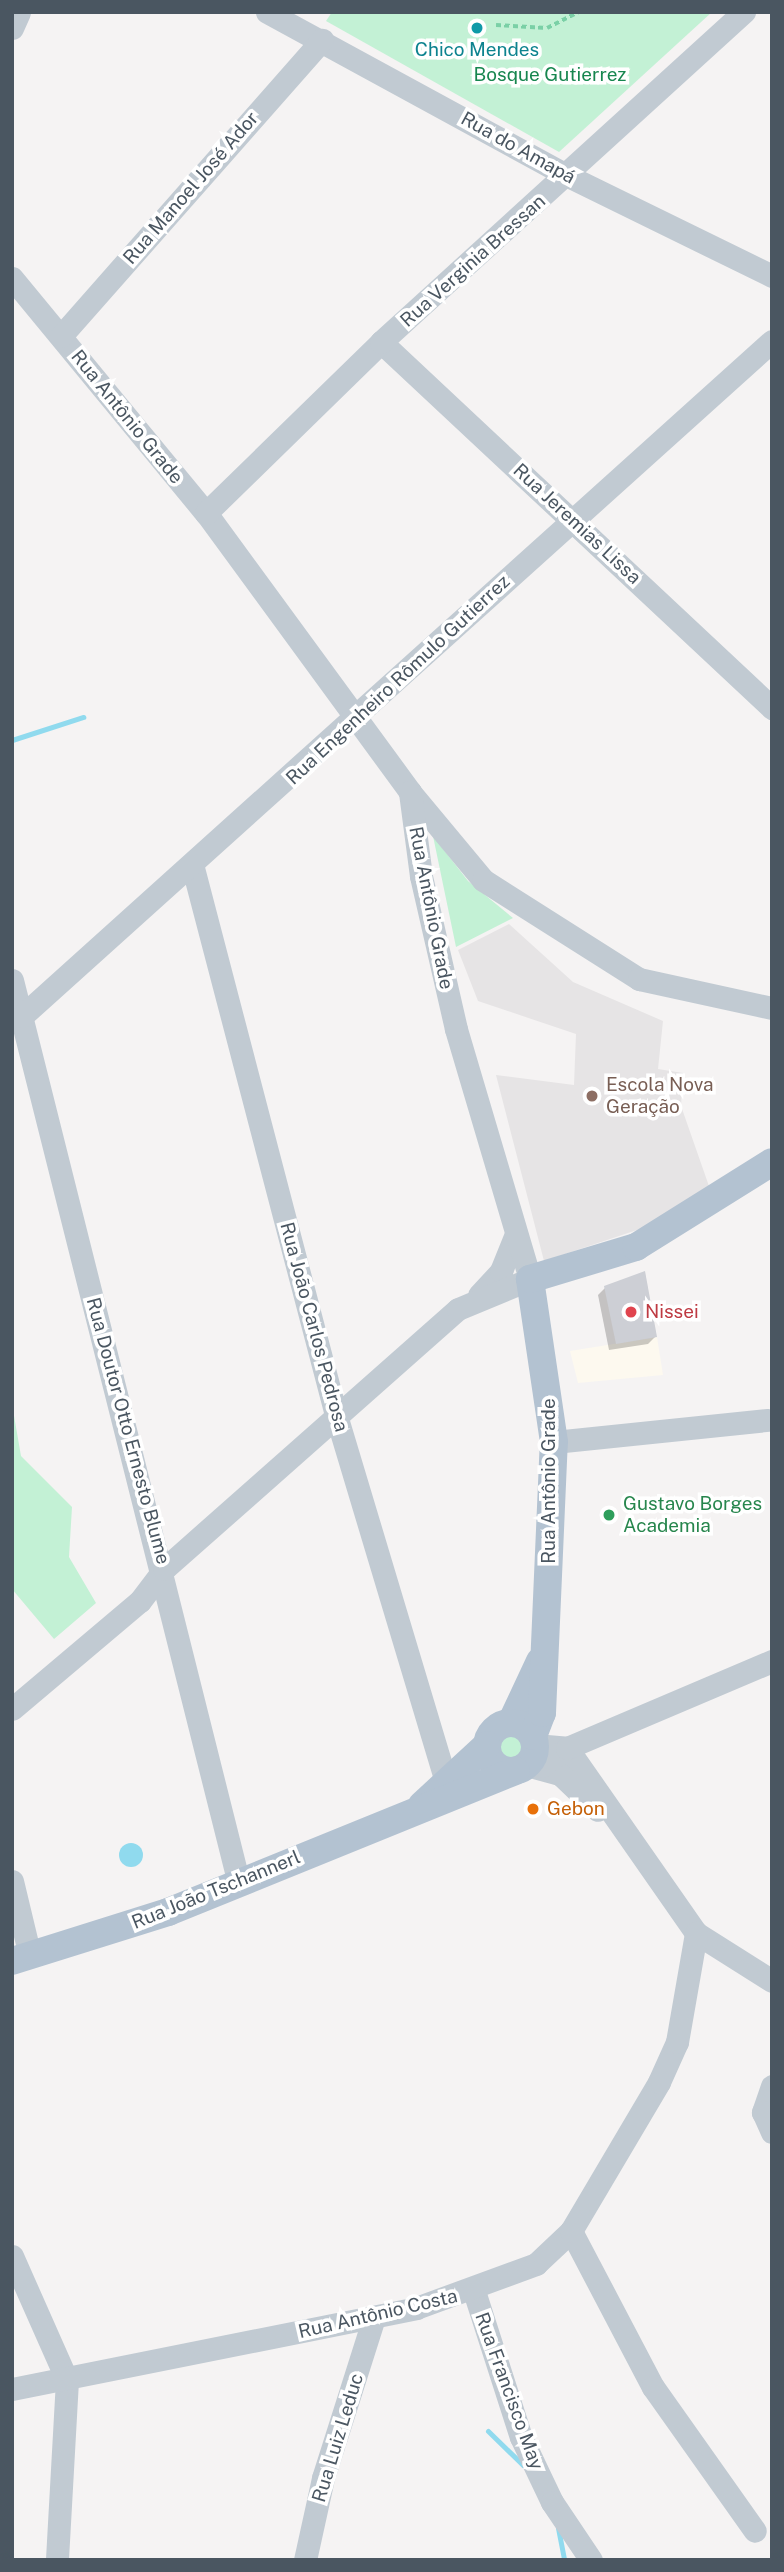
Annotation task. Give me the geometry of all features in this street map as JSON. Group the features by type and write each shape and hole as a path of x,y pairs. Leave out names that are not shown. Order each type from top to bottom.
{"main road":[{"path":"530,1279 636,1247 772,1162"},
{"name":"Rua Antônio Grade","path":"527,1751 542,1713 540,1661 554,1442 530,1279"},
{"name":"Rua João Tschannerl","path":"21,1959 239,1884 417,1809 452,1801 527,1751 495,1729 487,1745 417,1809"},
{"path":"487,1745 499,1768 527,1751"}],"street":[{"path":"12,28 19,12"},
{"name":"Rua do Amapá","path":"267,12 568,176 772,276"},
{"name":"Rua Verginia Bressan","path":"206,513 381,342 568,176 744,12"},
{"name":"Rua Manoel José Ador","path":"61,336 322,40"},
{"name":"Rua Antônio Grade","path":"12,278 206,513 410,792 435,942 515,1236 530,1279"},
{"name":"Rua Engenheiro Rômulo Gutierrez","path":"22,1017 358,721 572,518 772,341"},
{"name":"Rua Jeremias Lissa","path":"381,342 772,708"},
{"path":"410,792 483,880 566,937 639,979 772,1008"},
{"name":"Rua João Carlos Pedrosa","path":"193,868 336,1415 446,1784"},
{"name":"Rua Doutor Otto Ernesto Blume","path":"12,980 164,1569 239,1884"},
{"path":"12,1709 140,1601 164,1569 336,1415 474,1299 501,1271 515,1236"},
{"path":"474,1299 530,1279"},
{"path":"554,1442 768,1420"},
{"path":"527,1751 567,1748 772,1661"},
{"path":"567,1748 696,1933 772,1981"},
{"path":"527,1751 560,1774 643,1858"},
{"path":"12,1881 21,1959"},
{"name":"Rua Antônio Costa","path":"12,2389 374,2317 474,2291 536,2264 571,2231 677,2042 696,1933"},
{"path":"772,2086 763,2112 772,2132"},
{"path":"571,2231 653,2387 755,2531"},
{"path":"12,2256 67,2380 57,2560"},
{"name":"Rua Francisco May","path":"474,2291 522,2437 577,2547 591,2560"},
{"name":"Rua Luiz Leduc","path":"305,2560 323,2478 374,2317"}],"path":[{"path":"496,25 547,28 579,12"}],"shaded area":[{"name":"Escola Nova Geração","path":"509,924 573,982 663,1021 658,1069 683,1073 681,1106 710,1189 652,1225 544,1261 496,1075 574,1085 576,1034 478,1001 458,950"},
{"path":"657,1337 663,1375 578,1383 570,1351"}],"green space":[{"name":"Bosque Gutierrez","path":"332,12 712,12 559,152 326,21"},
{"path":"433,836 468,881 513,918 456,947"},
{"path":"12,1404 21,1456 72,1507 69,1557 96,1603 54,1639 12,1589"},
{"path":"507,1736 515,1736 522,1743 522,1751 515,1758 507,1758 500,1751 500,1743"}],"water":[{"path":"131,1843 140,1846 143,1855 140,1864 131,1867 122,1864 119,1855 122,1846"}],"building":[{"name":"Nissei","path":"645,1271 657,1337 616,1344 604,1286"}],"waterway":[{"path":"12,740 83,717"},
{"path":"488,2431 523,2465"},
{"path":"558,2528 564,2560"}],"place":[{"name":"Chico Mendes","path":"477,28"},
{"name":"Escola Nova Geração","path":"592,1096"},
{"name":"Nissei","path":"631,1312"},
{"name":"Gustavo Borges Academia","path":"609,1515"},
{"name":"Gebon","path":"533,1809"}]}
